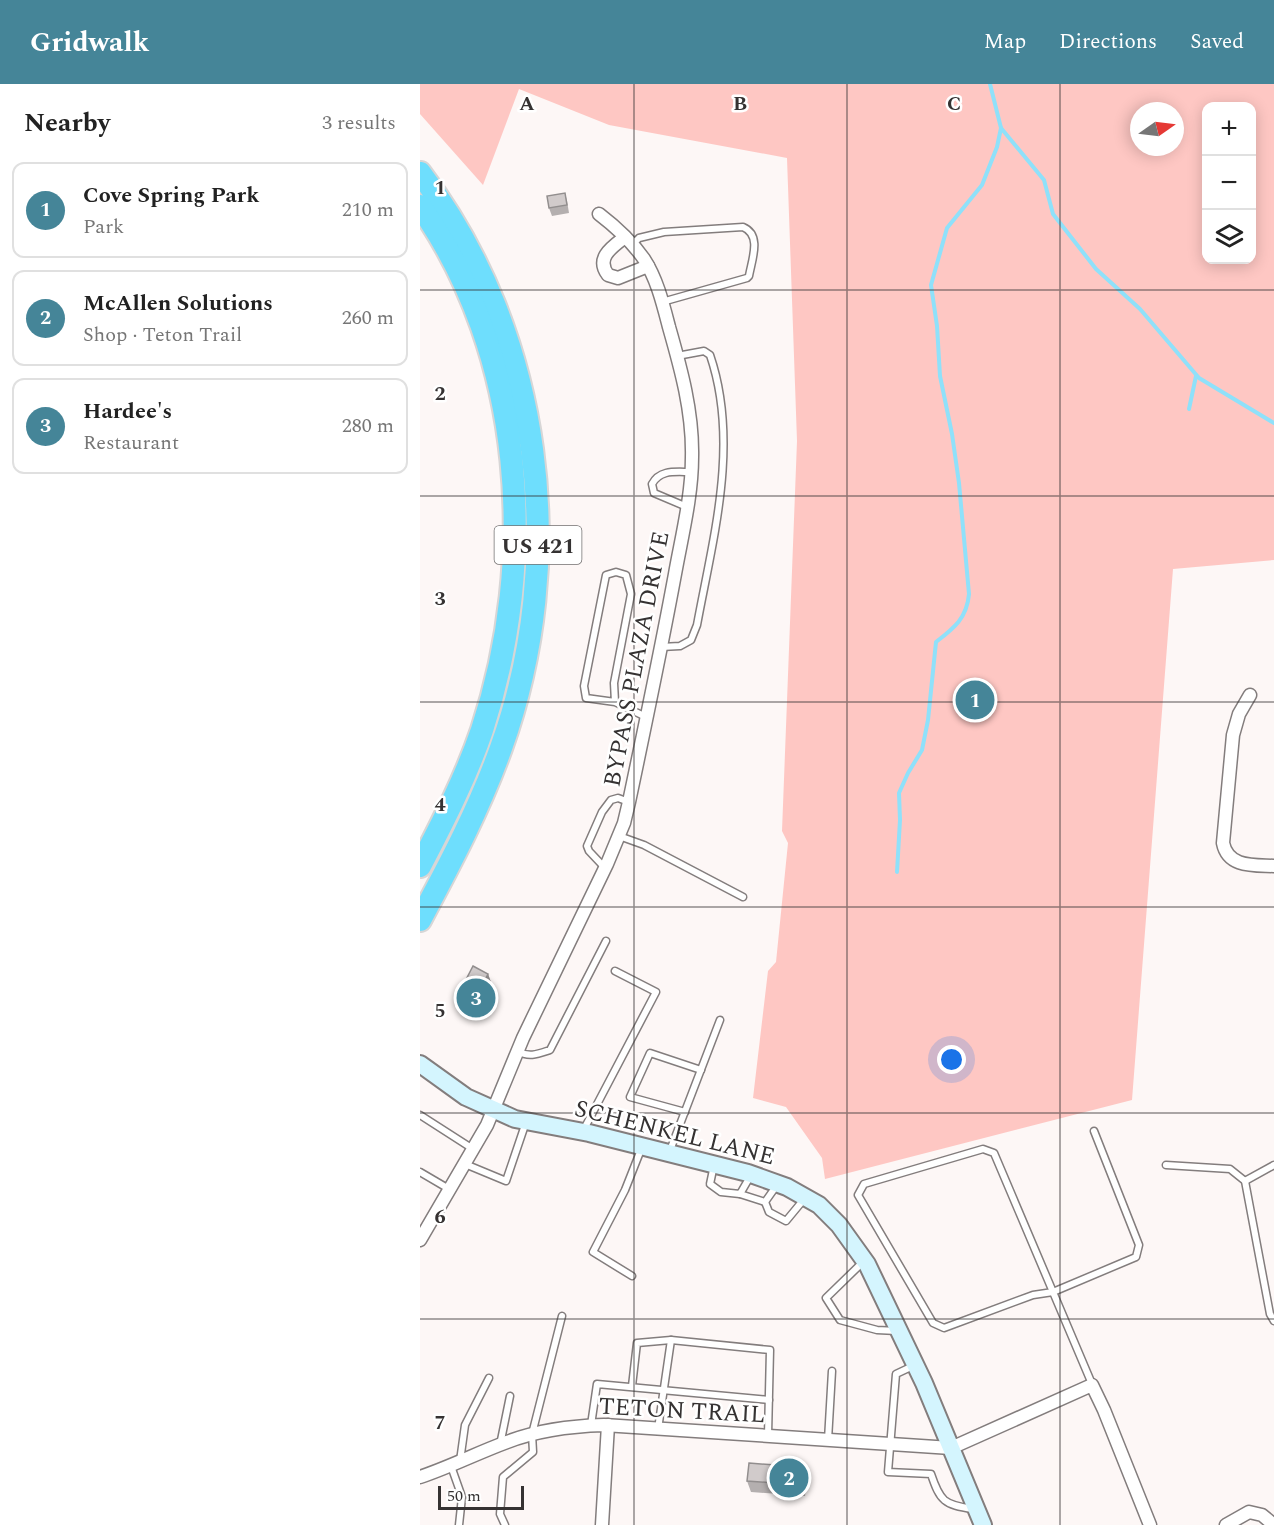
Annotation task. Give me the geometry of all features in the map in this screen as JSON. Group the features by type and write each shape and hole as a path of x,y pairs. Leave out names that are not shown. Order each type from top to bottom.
{"highway":[{"name":"US 421","path":"420,173 444,207 480,274 508,345 519,381 533,456 538,532 537,571 528,644 512,714 475,811 420,920"},
{"name":"US 421","path":"420,206 455,266 483,327 500,393 508,438 513,484 514,531 511,588 505,633 491,698 482,729 459,788 420,866"}],"street":[{"name":"BYPASS PLAZA DRIVE","path":"420,1240 465,1164 493,1110 518,1050 619,836 629,802 687,507 692,472 690,417 662,302 648,266 628,241 599,214"},
{"path":"628,241 610,249 604,259 603,265 608,275 618,278 648,266"},
{"path":"1250,694 1239,714 1233,735 1223,843 1227,856 1235,861 1274,866"},
{"name":"SCHENKEL LANE","path":"420,1064 450,1087 493,1110 526,1122 583,1131 752,1174 778,1183 819,1206 839,1225 864,1260 916,1365 983,1525"},
{"path":"951,1448 1092,1385 1150,1525"},
{"name":"TETON TRAIL","path":"420,1478 532,1434 565,1427 591,1425 951,1448"},
{"path":"602,1525 608,1425"},
{"path":"1226,1525 1249,1512 1262,1515 1274,1524"}],"lane":[{"path":"628,241 664,232 743,227 750,230 755,238 747,279 662,302"},
{"path":"660,647 680,646 691,640 697,626 724,458 722,406 710,355 704,351 677,356"},
{"path":"687,507 654,493 652,484 656,477 668,472 692,472"},
{"path":"615,702 614,683 631,594 626,575 616,572 606,574 584,686 586,698 615,702 646,717"},
{"path":"605,868 586,846 602,812 611,800 618,798 629,802"},
{"path":"619,836 644,845 743,897"},
{"path":"518,1050 525,1055 535,1055 550,1050 606,941"},
{"path":"583,1131 656,992 615,970"},
{"path":"669,1153 720,1020"},
{"path":"685,1112 630,1097 650,1053 701,1070"},
{"path":"420,1115 473,1149"},
{"path":"465,1164 506,1181 526,1122"},
{"path":"1092,1385 1053,1292 994,1153 983,1149 864,1184 858,1195 933,1323 944,1328 1032,1295 1053,1292 1136,1257 1139,1245 1094,1131"},
{"path":"632,1276 593,1252 625,1190 642,1146"},
{"path":"714,1164 710,1184 721,1192 740,1194 765,1202"},
{"path":"1166,1165 1230,1169 1245,1180 1270,1314 1274,1322"},
{"path":"1245,1180 1274,1165"},
{"path":"423,1174 450,1190"},
{"path":"740,1194 752,1174"},
{"path":"765,1202 778,1183"},
{"path":"765,1202 769,1212 786,1221 805,1198"},
{"path":"864,1260 826,1298 840,1320 877,1330 900,1331"},
{"path":"505,1525 500,1514 503,1477 533,1452 532,1434 562,1316"},
{"path":"658,1429 671,1341"},
{"path":"632,1386 637,1343 671,1341 770,1350 768,1436"},
{"path":"916,1365 896,1374 888,1472 931,1474 939,1496 954,1506 977,1509"},
{"path":"828,1440 832,1371"},
{"path":"459,1525 462,1497 455,1464 465,1425 489,1378"},
{"path":"591,1425 597,1384 769,1400"},
{"path":"500,1445 510,1396"}],"shaded area":[{"path":"420,84 1274,84 1274,560 1173,569 1132,1100 825,1179 822,1158 786,1107 753,1098 768,971 776,962 788,843 782,831 797,441 787,158 609,125 519,89 483,185 420,114"}],"building":[{"path":"565,193 567,205 549,208 547,196"},
{"path":"473,966 488,974 471,1007 456,999"},
{"path":"749,1463 802,1467 801,1485 747,1481"}],"waterway":[{"path":"990,84 1001,128 1044,180 1053,214 1096,269 1140,309 1199,378 1274,423"},
{"path":"897,872 899,793 922,750 928,720 936,642 954,627 962,616 966,610 969,594 959,483 940,376 937,326 931,285 947,228 982,185 997,147 1001,128"},
{"path":"1189,409 1196,376"}],"place":[{"name":"Cove Spring Park","path":"975,700"},
{"name":"Hardee's","path":"476,998"},
{"name":"McAllen Solutions","path":"789,1478"}]}
